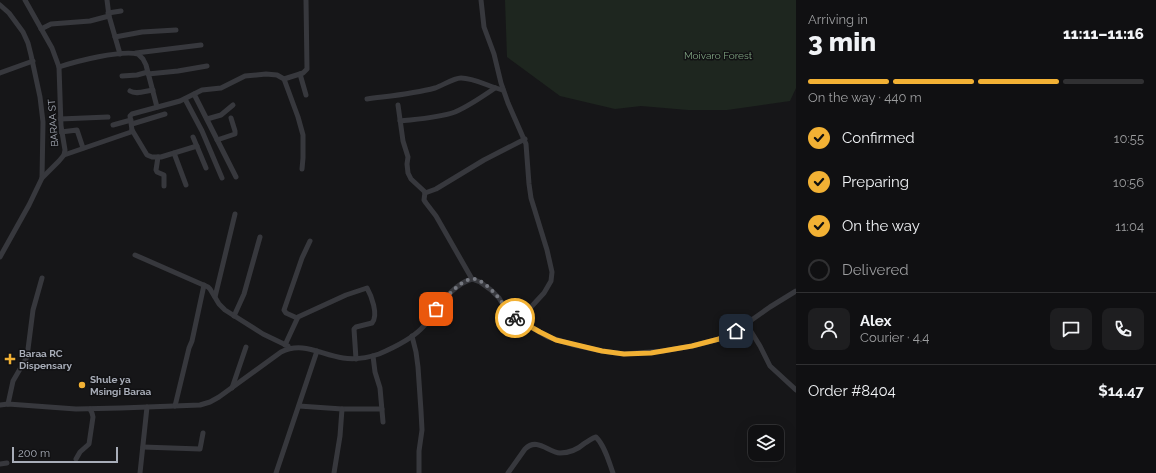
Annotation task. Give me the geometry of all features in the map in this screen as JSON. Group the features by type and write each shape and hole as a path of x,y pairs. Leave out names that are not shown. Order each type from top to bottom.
{"street":[{"name":"BARAA ST","path":"0,256 29,205 42,178 64,155 65,150 60,119 59,67 52,48 25,0"},
{"path":"107,0 109,15 120,54"},
{"path":"284,79 305,72 307,69 306,0"},
{"path":"481,0 484,27 494,54 503,90 525,140 531,198 548,255 552,275 550,284 544,294 519,320"},
{"path":"0,5 9,13 23,32 33,61 43,122 42,178"},
{"path":"41,29 51,24 90,21 121,11"},
{"path":"115,37 145,32 176,30"},
{"path":"59,67 79,61 120,54 201,45"},
{"path":"135,53 140,55 143,59 157,107"},
{"path":"0,73 33,61"},
{"path":"122,76 178,71 207,66"},
{"path":"64,155 130,133 130,116 132,114 185,99 202,90 221,88 249,76 271,74 284,79 298,117 303,135 302,169"},
{"path":"300,74 306,95"},
{"path":"367,99 427,90 459,78 480,82 503,90"},
{"path":"400,121 432,117 453,112 476,101 495,88"},
{"path":"130,91 136,93 153,90"},
{"path":"194,94 236,177"},
{"path":"185,99 202,131 222,178"},
{"path":"398,105 403,141 408,157 408,173 411,179 424,190 424,200 436,216 472,279 480,282 491,290 499,298 506,310 519,320 544,335 556,340 602,351 624,354 664,351 703,343 729,335 747,325 770,307 796,291"},
{"path":"207,119 220,115 233,106"},
{"path":"113,125 131,125 165,114"},
{"path":"60,119 108,116"},
{"path":"217,140 235,134 231,118"},
{"path":"131,125 147,155 152,157 158,157 197,146"},
{"path":"61,132 78,130 83,148"},
{"path":"193,137 206,168"},
{"path":"425,193 442,185 489,157 525,140"},
{"path":"174,153 186,185"},
{"path":"158,157 156,170 164,175 164,186"},
{"path":"215,297 235,214"},
{"path":"234,316 244,294 260,237"},
{"path":"297,318 286,313 284,310 302,258 310,241"},
{"path":"135,255 204,285 210,289 222,307 234,316 264,334 293,348"},
{"path":"8,404 13,381 27,357 33,310 42,278"},
{"path":"0,405 8,404 90,409 175,406 206,403 214,400 232,388 281,352 293,348 300,347 343,358 356,359 373,356 412,336 420,330 452,291 464,282 472,279"},
{"path":"175,406 192,341 204,285"},
{"path":"285,345 297,318 300,315 346,295 367,288 376,317 374,321 355,328 356,359"},
{"path":"747,325 770,366 796,390"},
{"path":"412,336 418,367 422,430 419,451 419,473"},
{"path":"232,388 246,347"},
{"path":"276,473 317,351"},
{"path":"373,356 375,372 380,388 383,422"},
{"path":"299,406 342,410 382,410"},
{"path":"140,473 147,407"},
{"path":"76,458 89,444 93,417 90,409"},
{"path":"334,473 340,436 342,410"},
{"path":"143,447 200,449 203,433"},
{"path":"508,473 525,448 529,446 545,446 556,452 570,452 576,450 594,437 596,437 599,441 613,473"},
{"path":"0,464 6,464"}],"green space":[{"name":"Moivaro Forest","path":"505,0 796,0 796,88 790,101 727,110 688,110 641,106 615,109 560,96 507,57"}],"way so far":[{"path":"436,309 452,291 464,282 475,279 491,290 499,298 506,310 515,318"}],"place":[{"name":"Baraa RC Dispensary","path":"10,359"},
{"name":"Shule ya Msingi Baraa","path":"82,385"}],"route":[{"path":"515,318 556,340 602,351 624,354 651,353 692,346 719,339 736,331"}]}
